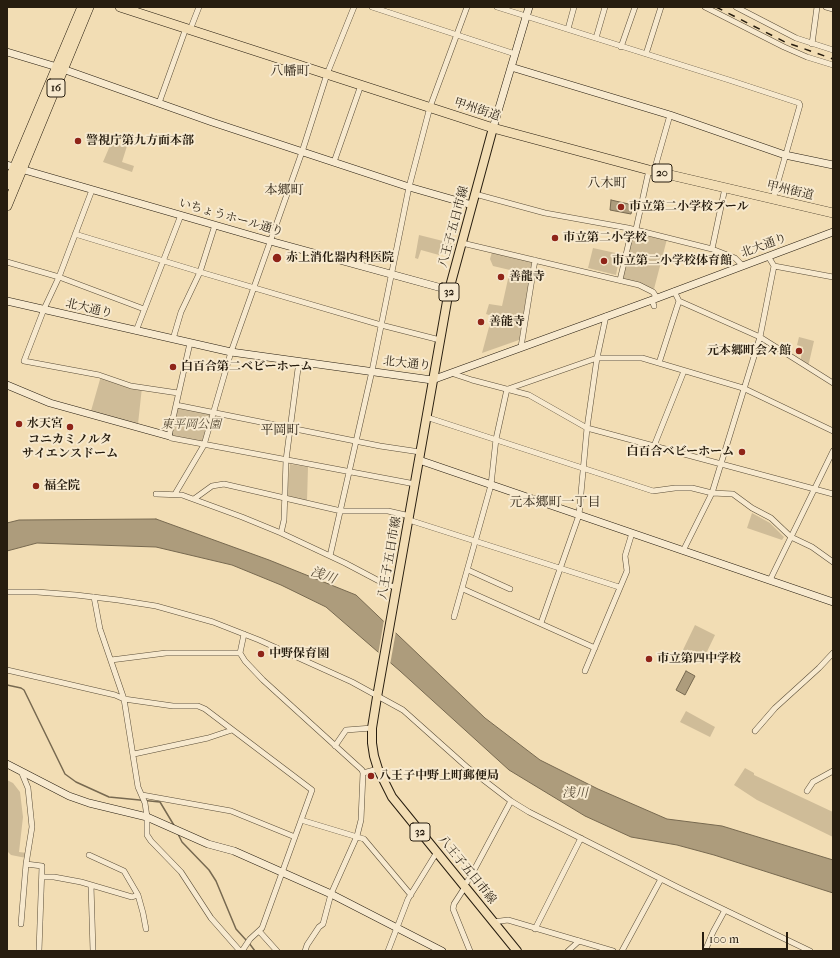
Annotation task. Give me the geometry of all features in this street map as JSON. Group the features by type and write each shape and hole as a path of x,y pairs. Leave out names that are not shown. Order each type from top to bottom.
{"highway":[{"name":"16","path":"60,68 82,7"},
{"name":"16","path":"7,186 89,7"},
{"name":"甲州街道","path":"120,7 493,128 651,170 833,213"},
{"name":"16","path":"7,206 15,167"}],"main road":[{"name":"八王子五日市線","path":"493,128 462,237 449,290 377,696 372,728 372,750 378,769 392,797 515,950"}],"street":[{"path":"159,103 188,29 199,7"},
{"path":"175,494 204,445 231,352 302,152 327,74 354,7"},
{"path":"372,7 515,54"},
{"path":"330,556 372,372 409,187 430,108 467,7"},
{"path":"497,7 799,103 800,105 773,199"},
{"path":"493,128 529,7"},
{"path":"568,29 574,7"},
{"path":"596,38 605,7"},
{"path":"622,46 635,7"},
{"path":"646,54 661,7"},
{"path":"706,7 784,47 807,57 833,65"},
{"path":"736,7 778,30 812,44 833,50"},
{"path":"812,44 817,7"},
{"path":"826,7 833,9"},
{"path":"7,52 60,68 302,152 409,187 472,205"},
{"path":"512,67 670,115 785,155 833,165"},
{"path":"334,162 361,85"},
{"path":"620,280 651,170 670,115"},
{"name":"いちょうホール通り","path":"15,167 270,242 449,290"},
{"path":"712,249 725,188"},
{"path":"92,190 59,277 44,309 24,361 99,375 131,386 178,393"},
{"path":"475,194 550,214 634,229 712,249 735,258 743,266"},
{"path":"136,330 181,215"},
{"path":"173,339 181,312 200,272 215,225"},
{"name":"北大通り","path":"7,301 231,352 432,380 606,316 654,301 674,291 833,232"},
{"path":"75,234 381,325 440,340"},
{"path":"462,237 535,260 639,285 653,292 654,301"},
{"path":"683,551 712,493 760,337 774,266 768,256"},
{"path":"520,347 535,260"},
{"path":"7,262 59,277 144,309"},
{"path":"774,266 833,277"},
{"path":"674,291 679,301 760,337 833,383"},
{"path":"659,364 679,301"},
{"path":"541,623 579,515 587,428 597,358 606,316"},
{"path":"169,436 190,343"},
{"path":"507,389 597,358 642,358 744,388 833,431"},
{"path":"281,533 283,527 285,498 286,460 299,361"},
{"path":"654,446 684,371"},
{"path":"451,373 529,395 587,428 833,494"},
{"path":"7,385 50,403 169,436 171,438 415,484"},
{"path":"454,617 491,484 496,439 507,389"},
{"path":"176,405 357,441 419,456 491,484 833,602"},
{"path":"426,417 654,491 675,488 692,488 712,493 733,494 752,508 771,518 791,537 812,547 833,562"},
{"path":"770,580 833,451"},
{"path":"194,499 212,486 224,484 341,511 388,511 476,542 620,587"},
{"path":"156,494 175,494 194,499 281,533 396,590"},
{"path":"585,671 627,571 625,556 632,533"},
{"path":"468,570 510,589"},
{"path":"463,589 595,648"},
{"path":"7,592 49,593 94,597 167,609 213,622 244,634 352,682 406,712 468,768 511,801 536,816 661,879 810,951"},
{"path":"7,670 115,695 124,699 173,706 198,706 205,709 312,790 265,921 259,931 241,951 212,920 181,872 150,841 147,835 145,803 138,787 134,754 124,699 100,629 94,597"},
{"path":"244,634 240,653 245,661 263,680 362,770 363,773 360,826 357,836 331,894 323,924 319,927 307,945 305,951"},
{"path":"111,660 172,653 240,653"},
{"path":"755,731 774,708 819,668 833,653"},
{"path":"335,746 346,730 372,728"},
{"path":"134,754 208,738 232,730"},
{"path":"7,764 73,798 147,817 208,844 234,851 331,894 442,951"},
{"path":"363,773 378,769"},
{"path":"20,770 28,788 32,814 32,827 26,864 22,924"},
{"path":"808,791 813,782 833,771"},
{"path":"142,796 231,811 295,837"},
{"path":"470,951 453,909 454,904 511,801"},
{"path":"301,820 364,839 411,894"},
{"path":"535,929 581,838"},
{"path":"388,951 411,894 437,852"},
{"path":"89,855 123,869 138,895 144,913 146,929"},
{"path":"26,864 42,866 38,951"},
{"path":"42,877 54,877 81,882 132,897 138,895"},
{"path":"622,951 661,879"},
{"path":"91,885 93,951"},
{"path":"705,951 725,910"},
{"path":"493,922 508,920 613,951"},
{"path":"259,931 277,951"},
{"path":"568,951 580,941"}],"green space":[{"path":"112,141 127,146 122,162 134,166 132,172 103,162"},
{"path":"631,231 667,239 654,289 621,278"},
{"path":"419,235 455,244 453,251 441,248 439,255 421,250 418,259 415,258"},
{"name":"市立第二小学校体育館","path":"593,248 620,254 616,275 588,268"},
{"path":"492,252 529,260 532,264 519,340 482,353 492,316 486,314 489,304 502,306 510,270 493,266 490,259"},
{"path":"799,337 814,341 808,367 800,362 803,347 797,345"},
{"path":"101,376 142,387 138,424 91,411"},
{"name":"東平岡公園","path":"176,405 213,413 204,445 171,438"},
{"path":"290,464 308,467 307,501 287,496"},
{"path":"752,513 770,523 784,537 782,540 747,528"},
{"path":"695,625 715,635 701,664 681,654"},
{"path":"686,711 715,727 710,737 680,722"},
{"path":"745,768 754,773 754,775 833,812 833,837 757,800 734,785"},
{"path":"7,780 13,783 20,792 23,817 19,852 27,853 26,858 11,855 7,851"}],"water":[{"name":"市立第二小学校プール","path":"611,200 633,205 631,214 610,210"},
{"name":"浅川","path":"156,519 269,560 356,595 485,718 540,760 598,789 667,819 722,826 833,860 833,893 714,855 677,845 631,837 585,816 509,770 400,671 326,607 281,585 232,565 156,547 37,543 7,551 7,523 19,520"},
{"path":"686,671 695,676 685,695 676,690"}],"pier":[{"path":"384,620 396,631 390,665 378,655"}],"waterway":[{"path":"7,685 24,690 65,774 76,782 109,797 160,802 175,827"},
{"path":"178,834 182,842 209,870 216,881 236,929 246,940"},
{"path":"249,943 255,951"}],"railway":[{"path":"716,7 785,42 833,59"}],"place":[{"name":"警視庁第九方面本部","path":"78,141"},
{"name":"市立第二小学校プール","path":"621,207"},
{"name":"市立第二小学校","path":"555,238"},
{"name":"赤上消化器内科医院","path":"277,258"},
{"name":"市立第二小学校体育館","path":"604,261"},
{"name":"善龍寺","path":"501,277"},
{"name":"善能寺","path":"481,322"},
{"name":"元本郷町会々館","path":"799,351"},
{"name":"白百合第二ベビーホーム","path":"173,367"},
{"name":"水天宮","path":"19,424"},
{"name":"コニカミノルタ サイエンスドーム","path":"70,427"},
{"name":"白百合ベビーホーム","path":"742,452"},
{"name":"福全院","path":"36,486"},
{"name":"中野保育園","path":"261,654"},
{"name":"市立第四中学校","path":"649,659"},
{"name":"八王子中野上町郵便局","path":"371,776"}],"district":[{"name":"八幡町","path":"290,72"},
{"name":"八木町","path":"607,184"},
{"name":"本郷町","path":"284,191"},
{"name":"平岡町","path":"280,431"},
{"name":"元本郷町一丁目","path":"555,503"}]}
